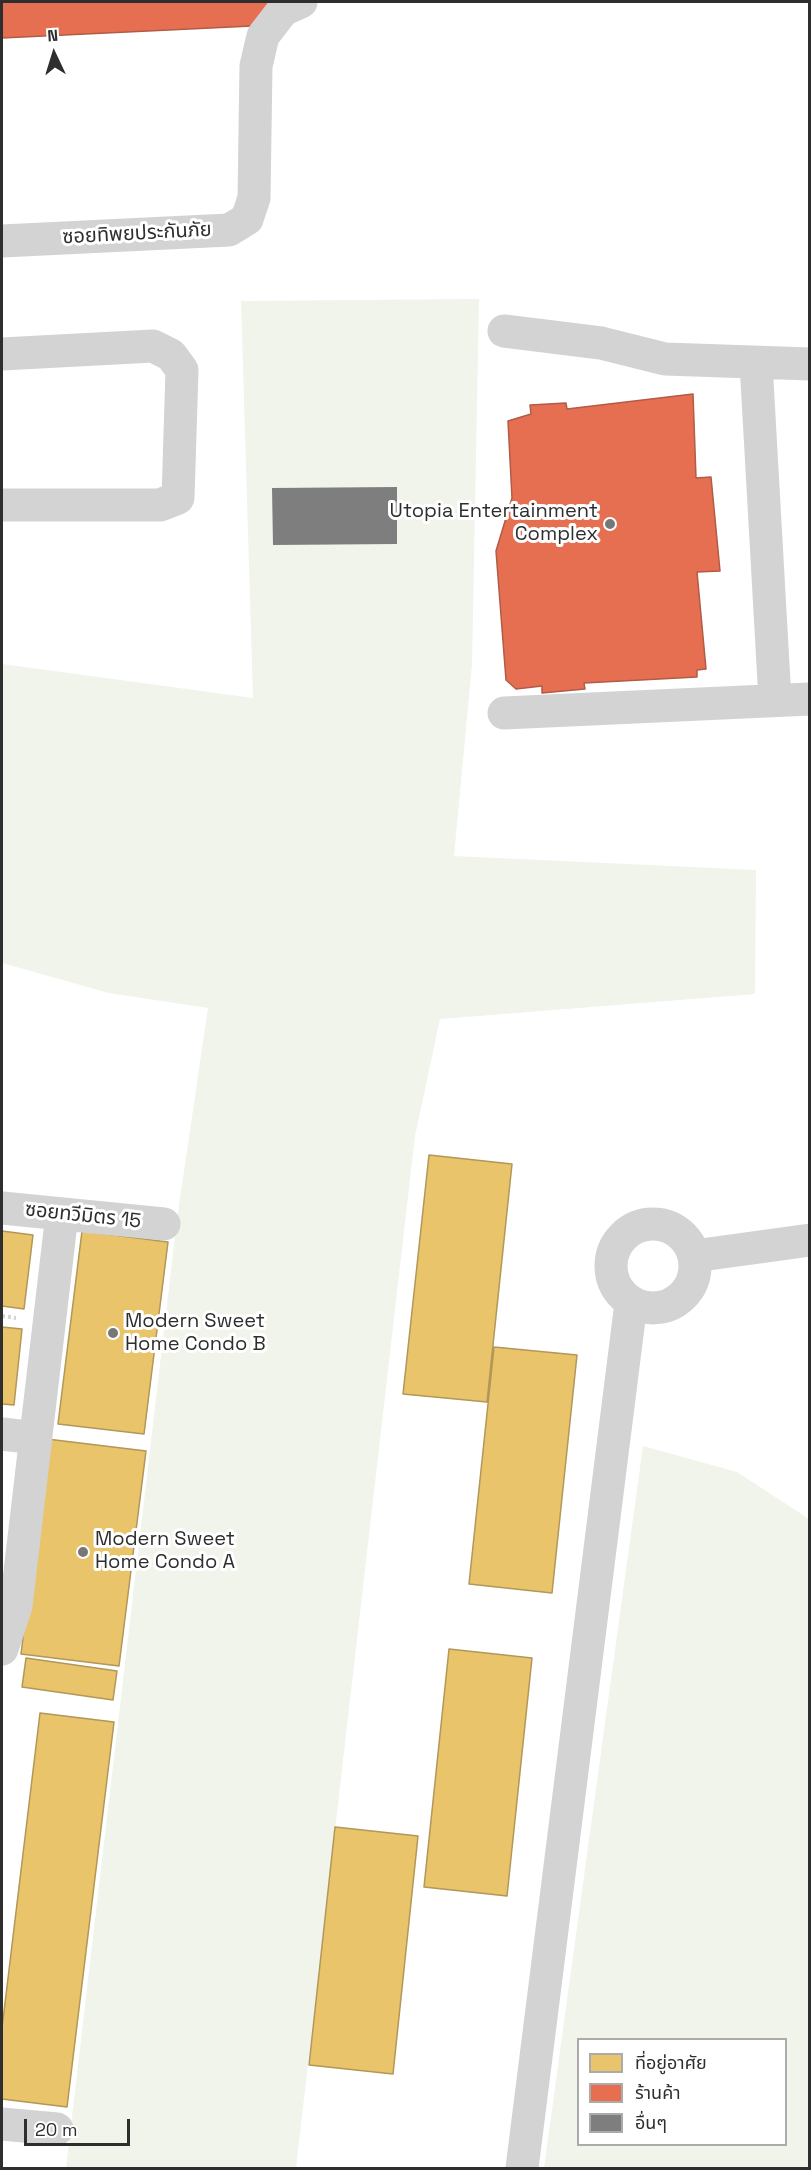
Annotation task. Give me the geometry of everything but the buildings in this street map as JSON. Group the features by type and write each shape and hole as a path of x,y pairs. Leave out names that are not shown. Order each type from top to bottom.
{"street":[{"name":"ซอยทิพยประกันภัย","path":"2,241 229,230 246,219 254,198 256,66 263,36 283,10 302,2"},
{"path":"504,331 601,343 665,359 810,364"},
{"path":"2,354 153,346 171,355 182,370 178,498 160,505 2,505"},
{"path":"756,363 775,700"},
{"path":"504,713 810,699"},
{"name":"ซอยทวีมิตร 15","path":"2,1208 164,1224"},
{"path":"2,1649 16,1606 62,1214"},
{"path":"652,1225 666,1227 678,1233 694,1256 695,1270 692,1283 684,1295 672,1304 658,1308 644,1308 631,1303 620,1293 610,1269 612,1255 618,1242 627,1233 639,1227 652,1225"},
{"path":"694,1256 810,1240"},
{"path":"522,2169 631,1303"},
{"path":"2,1434 36,1438"},
{"path":"2,2124 57,2129"}],"shaded area":[{"path":"479,299 472,664 454,856 756,870 755,994 440,1019 415,1136 296,2168 66,2168 177,1219 208,1008 109,993 2,963 2,664 253,698 241,301"},
{"path":"643,1446 737,1472 809,1519 809,2168 544,2168"}],"place":[{"name":"Utopia Entertainment Complex","path":"610,524"},
{"name":"Modern Sweet Home Condo B","path":"113,1333"},
{"name":"Modern Sweet Home Condo A","path":"83,1552"}]}
